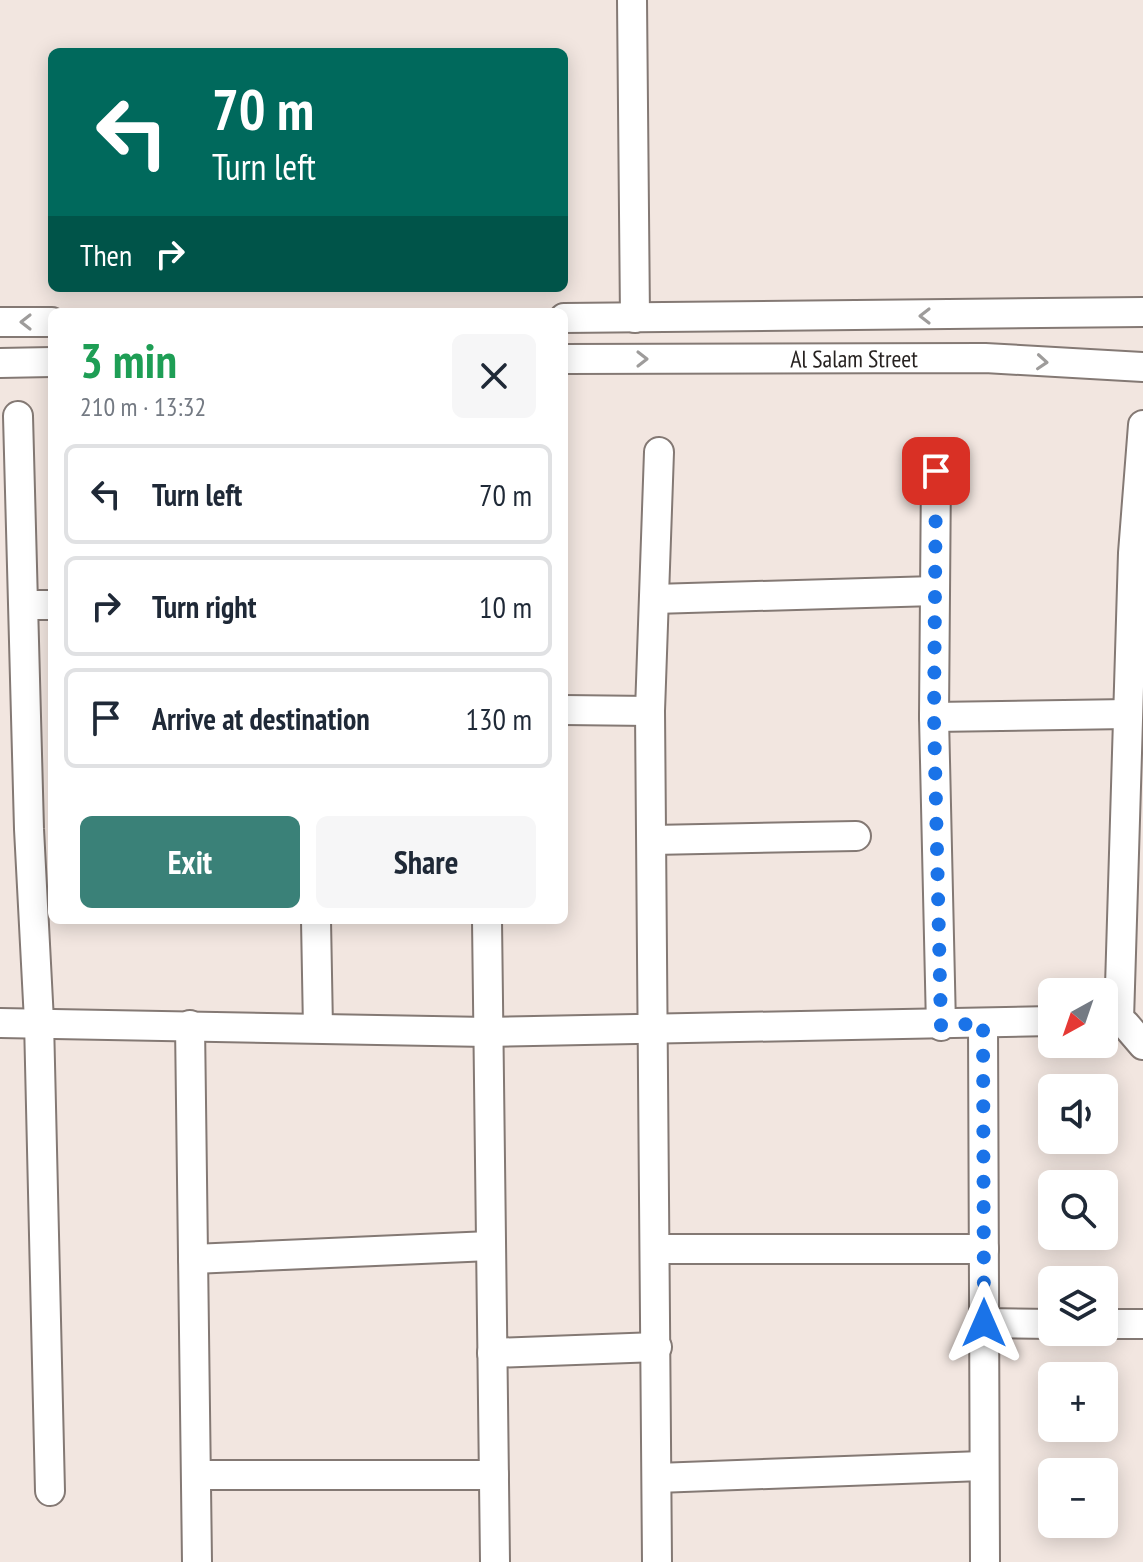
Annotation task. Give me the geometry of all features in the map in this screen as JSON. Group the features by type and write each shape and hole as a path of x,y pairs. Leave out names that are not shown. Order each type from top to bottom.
{"street":[{"path":"632,0 635,318"},
{"name":"Al Salam Street","path":"568,318 1143,312"},
{"path":"985,315 985,358"},
{"path":"0,322 48,322"},
{"name":"Al Salam Street","path":"568,359 985,358 1143,367"},
{"path":"0,363 48,362"},
{"path":"18,416 38,605 39,1021 50,1491"},
{"path":"1117,978 1133,867 1128,714 1143,425"},
{"path":"657,1562 650,711 659,452"},
{"path":"936,471 934,717 941,1026"},
{"path":"654,599 935,591"},
{"path":"568,710 650,711"},
{"path":"934,717 1128,714"},
{"path":"652,840 856,836"},
{"path":"316,924 318,1028"},
{"path":"487,924 495,1562"},
{"path":"0,1023 39,1021 487,1032 655,1032 1038,1021"},
{"path":"983,1023 982,1466 985,1562"},
{"path":"190,1025 197,1562"},
{"path":"1118,1025 1143,1045"},
{"path":"193,1259 490,1246"},
{"path":"656,1249 984,1249"},
{"path":"984,1323 1038,1324"},
{"path":"1118,1324 1143,1324"},
{"path":"492,1353 657,1347"},
{"path":"657,1478 982,1466"},
{"path":"196,1475 494,1475"}],"route":[{"path":"936,471 934,717 941,1026 983,1023 984,1323"}]}
